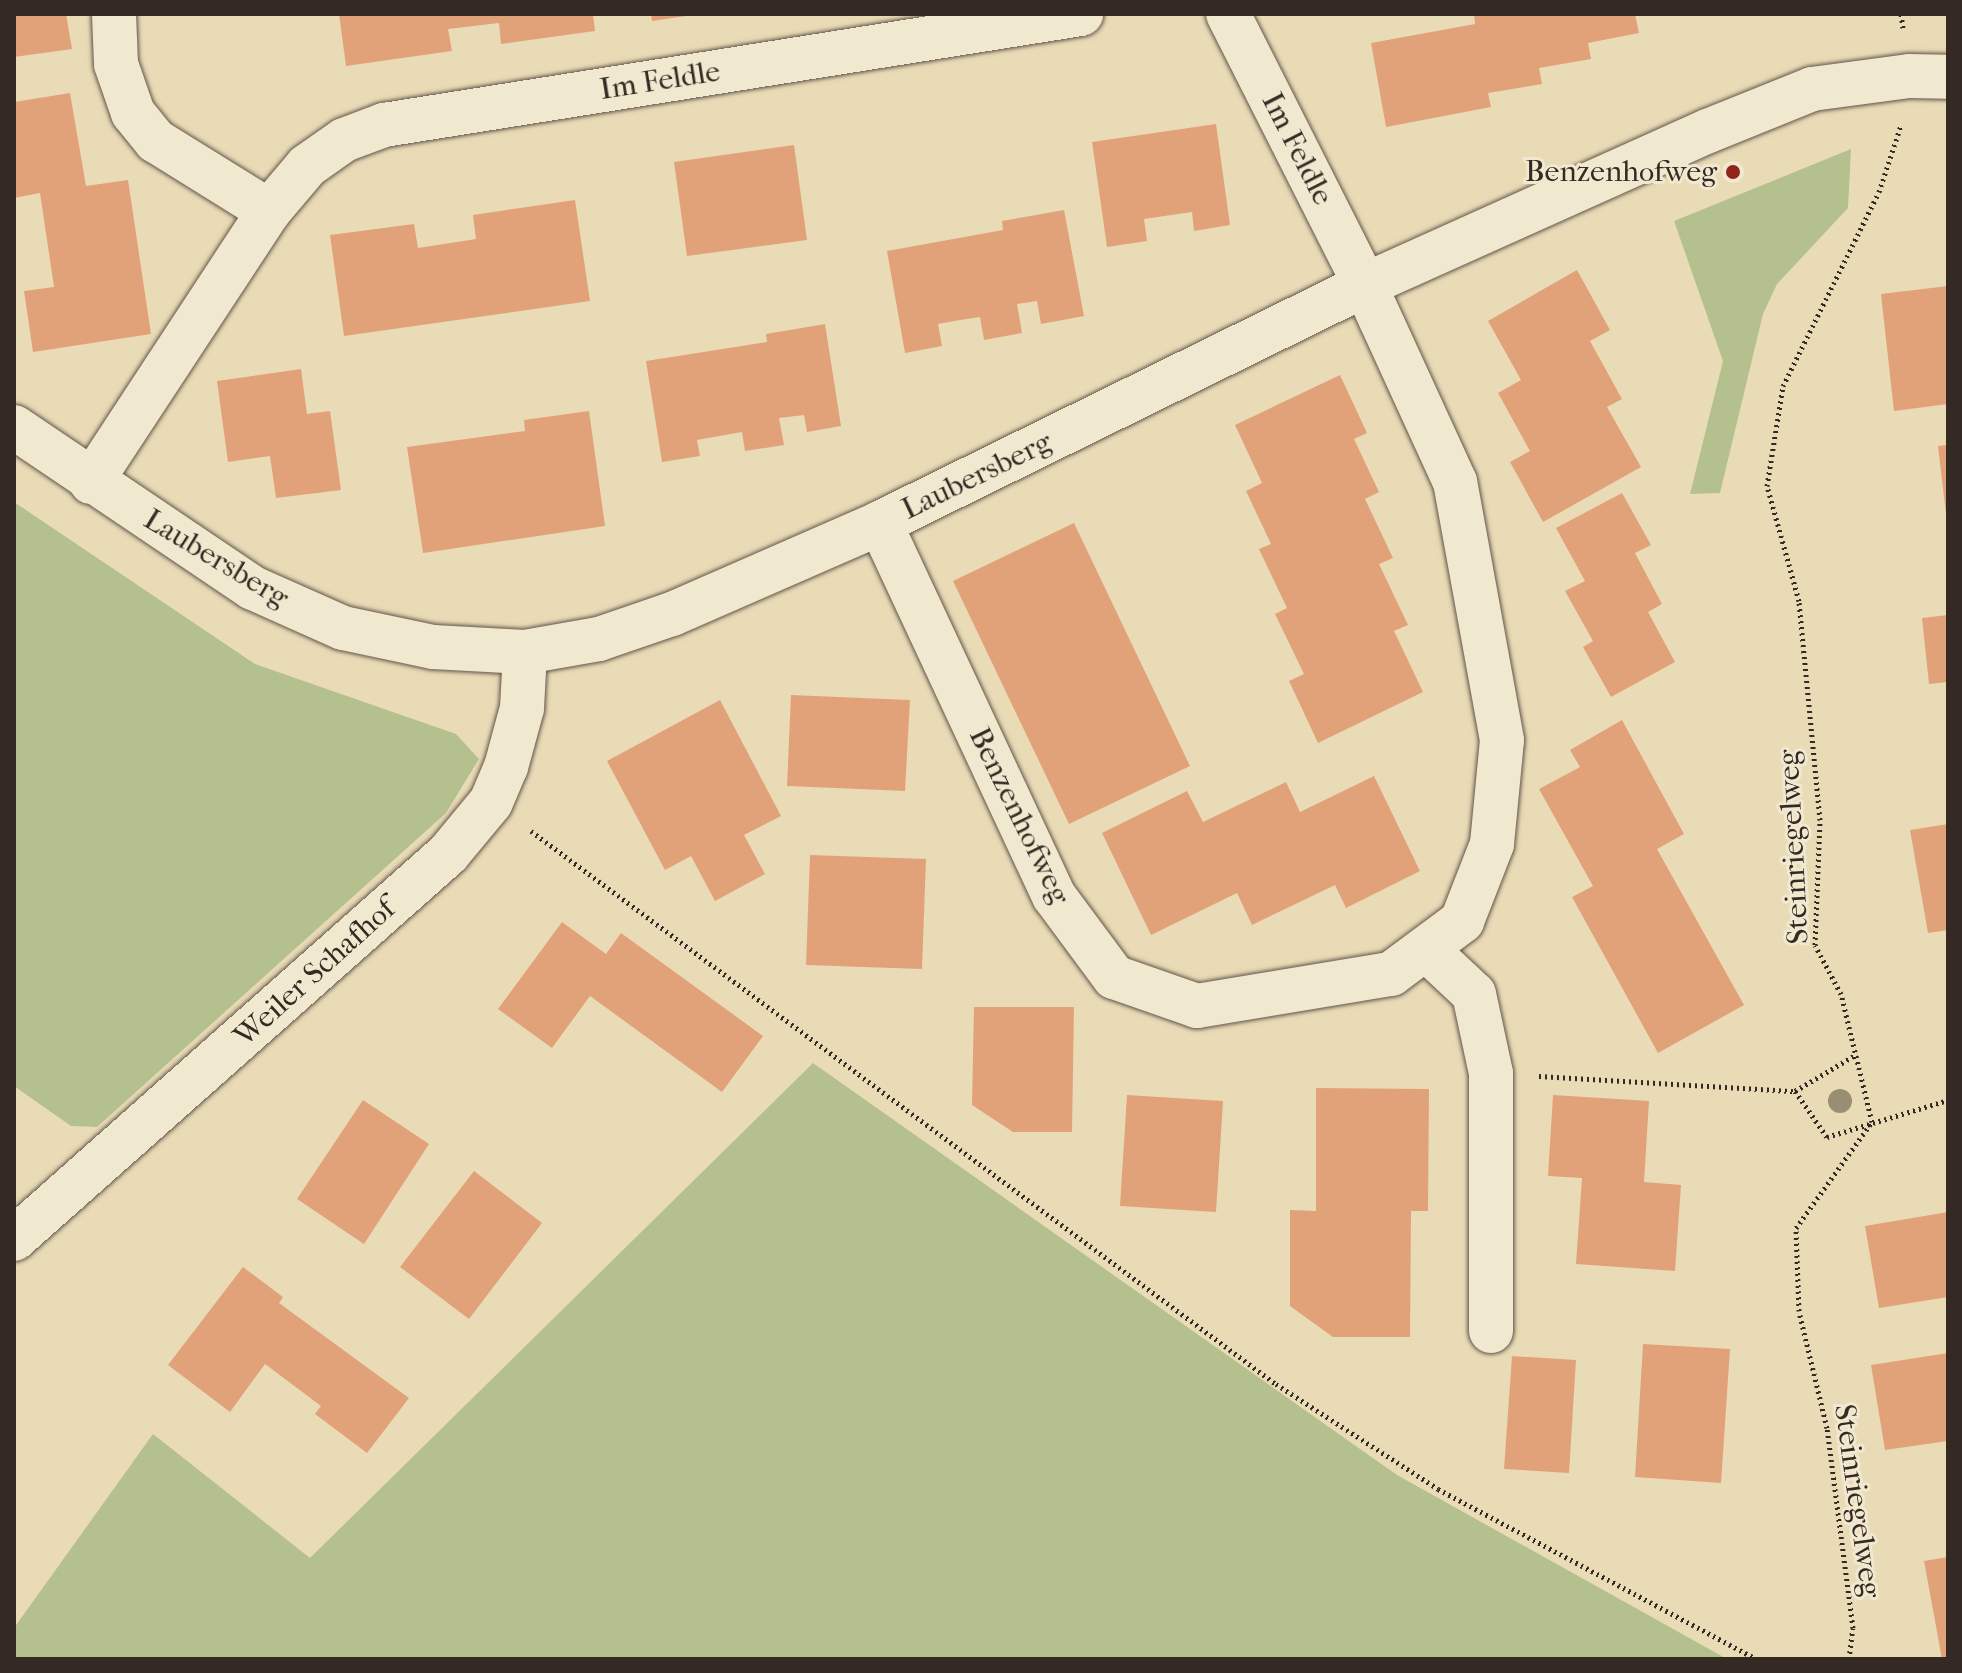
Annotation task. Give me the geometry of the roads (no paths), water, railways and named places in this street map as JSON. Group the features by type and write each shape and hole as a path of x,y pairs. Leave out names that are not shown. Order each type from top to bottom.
{"street":[{"path":"114,14 116,64 133,113 156,141 269,211"},
{"name":"Im Feldle","path":"91,482 269,211 307,166 344,140 384,125 1081,14"},
{"name":"Im Feldle","path":"1228,14 1365,285"},
{"name":"Laubersberg","path":"14,427 91,482 253,588 343,628 433,647 525,652 599,639 672,614 880,523 1365,285 1812,89 1928,76"},
{"name":"Benzenhofweg","path":"880,523 1054,896 1114,977 1197,1006 1391,974 1462,921 1492,844 1502,740 1455,482 1365,285"},
{"name":"Weiler Schafhof","path":"14,1239 448,854 491,802 522,708 525,652"},
{"path":"1427,950 1474,994 1491,1073 1491,1331"}],"place":[{"name":"Benzenhofweg","path":"1733,172"}]}
